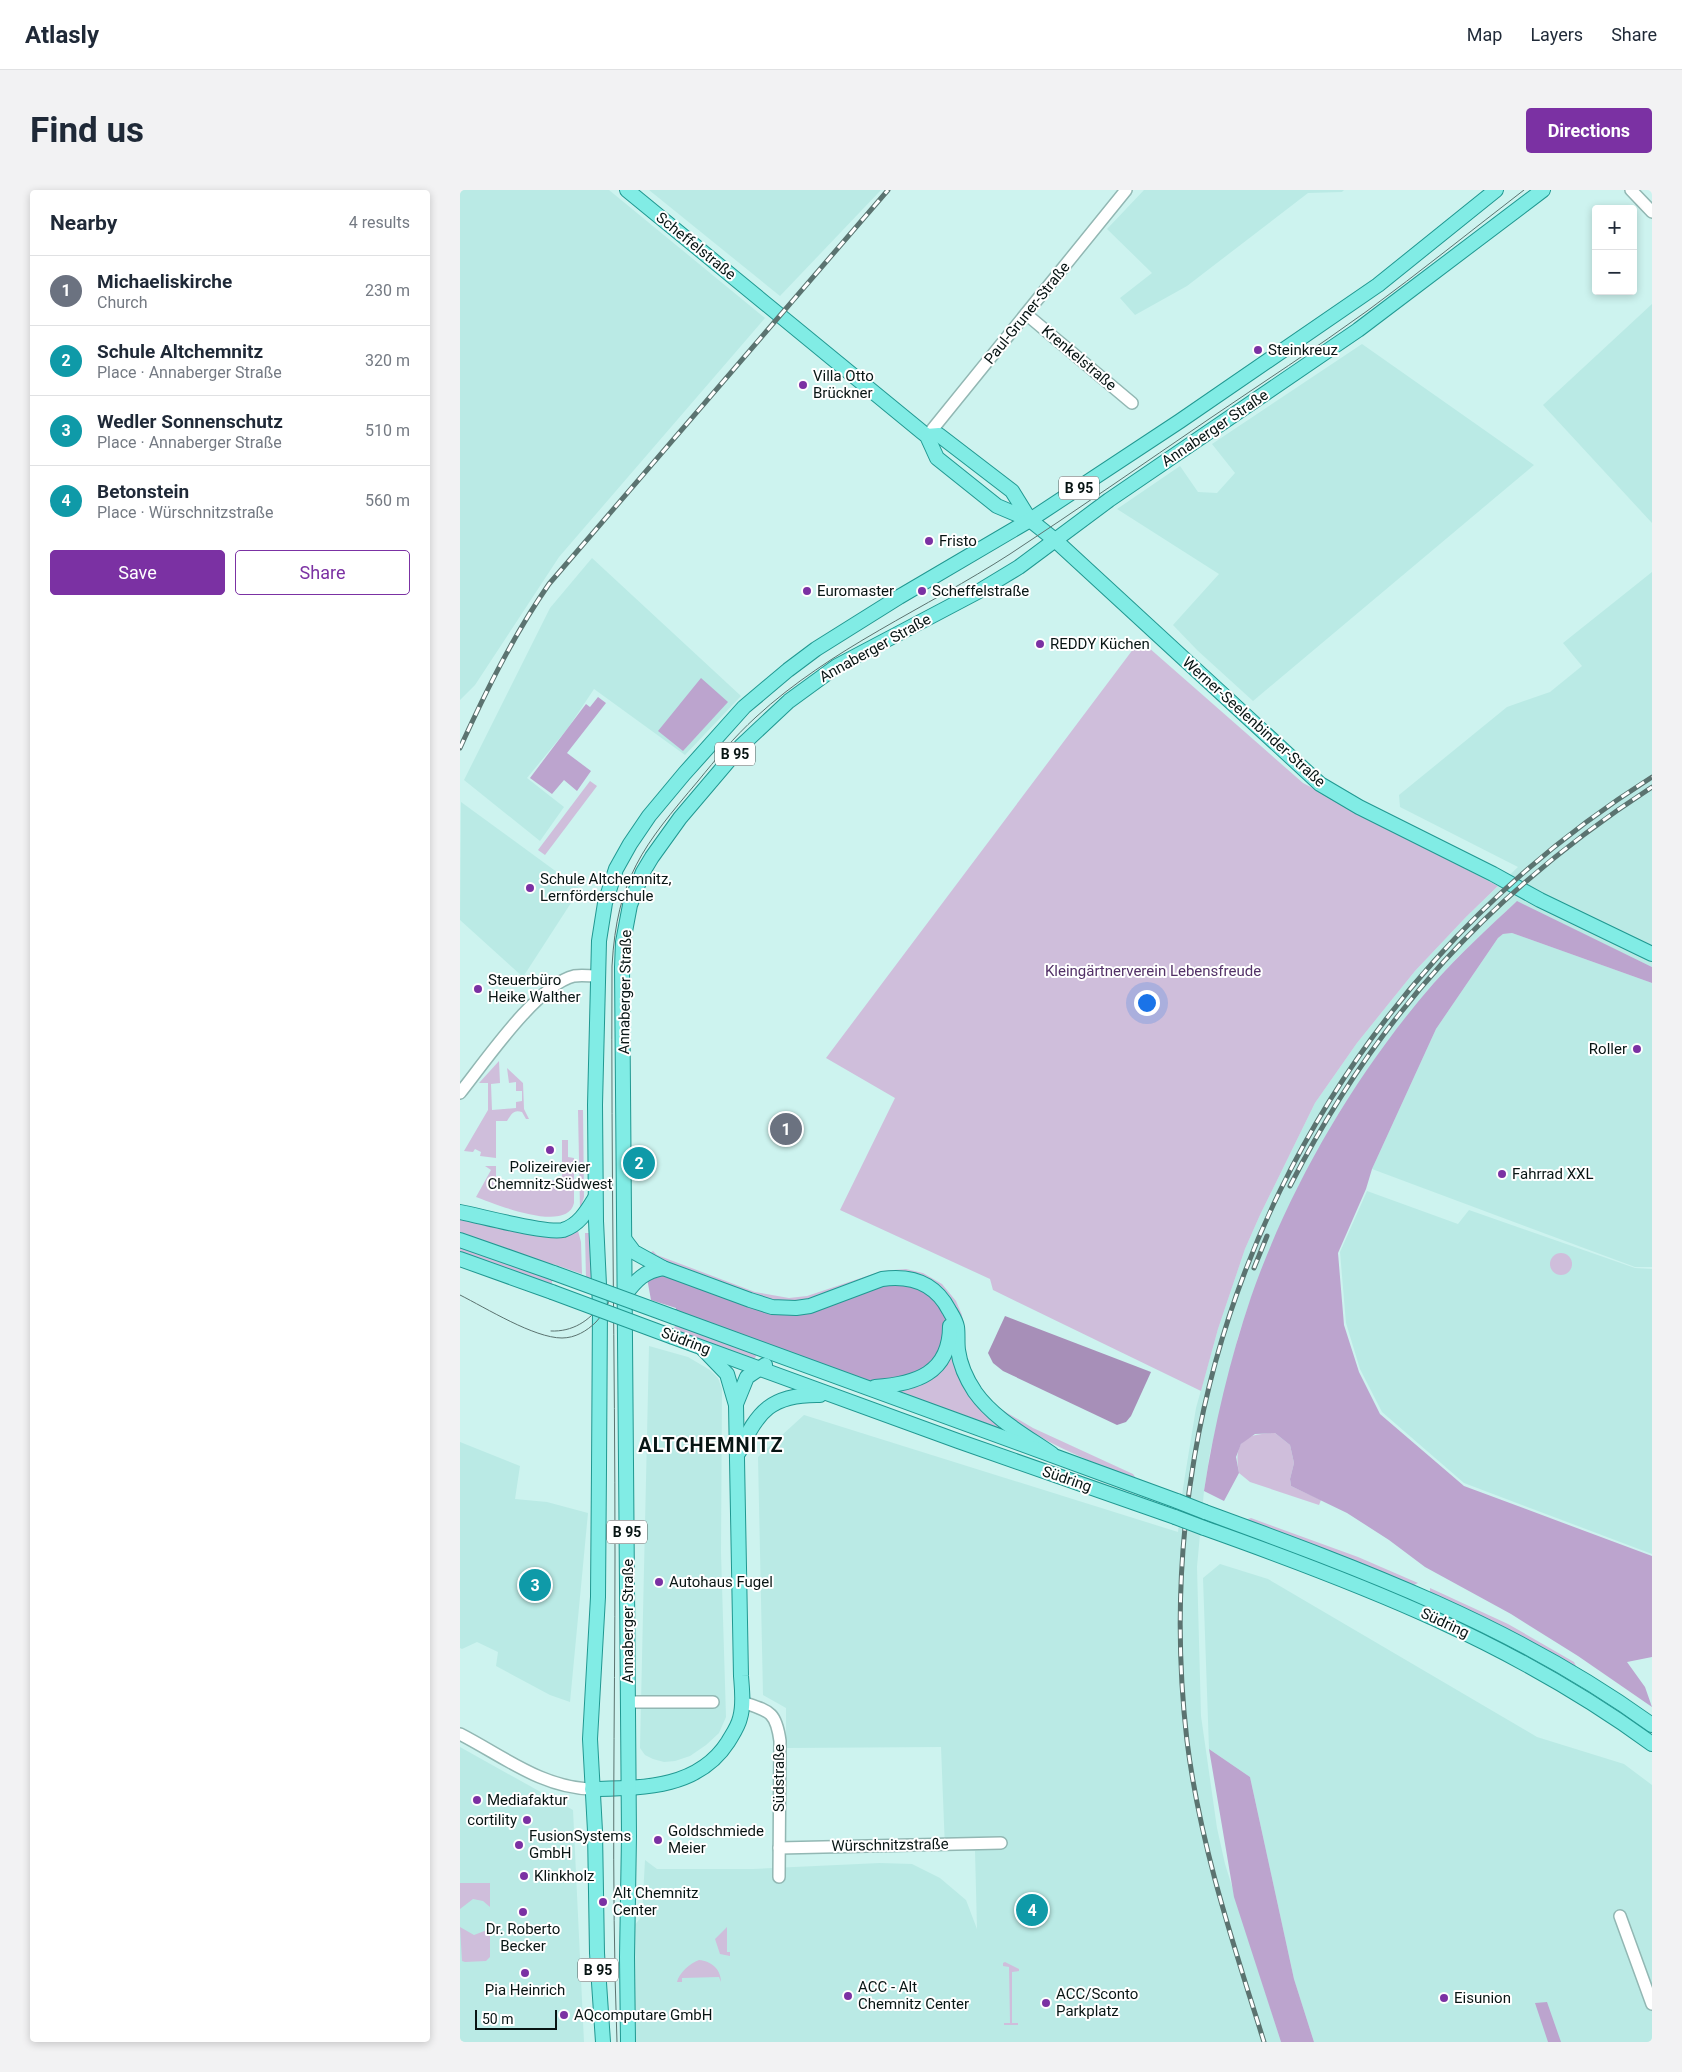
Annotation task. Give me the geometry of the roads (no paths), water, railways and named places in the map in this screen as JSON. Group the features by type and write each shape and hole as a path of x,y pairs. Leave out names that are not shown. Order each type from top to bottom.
{"main road":[{"name":"Scheffelstraße","path":"627,190 927,436 937,458 997,506 1030,520 1049,536"},
{"name":"Annaberger Straße","path":"603,2042 597,1953 595,1831 590,1739 598,1596 600,1400 600,1306 595,1197 598,976 601,922 609,887 616,870 630,844 650,816 691,766 739,713 765,688 816,649 899,597 1030,520 1180,421 1342,310 1417,254 1496,190"},
{"name":"Annaberger Straße","path":"628,2042 629,1788 622,1007 624,942 633,897 652,857 685,812 742,745 804,688 852,657 981,590 1018,567 1049,536 1116,495 1358,330 1543,190"},
{"name":"Scheffelstraße","path":"927,436 939,435 1012,491 1030,520"},
{"name":"Werner-Seelenbinder-Straße","path":"1049,536 1320,784 1358,807 1493,874 1540,900 1652,954"},
{"path":"460,1212 555,1231 572,1226 580,1220 595,1197"},
{"name":"Südring","path":"460,1240 1052,1454 1380,1577 1489,1626 1572,1672 1652,1726"},
{"path":"625,1240 634,1252 663,1268 750,1300 772,1306 810,1306 882,1280 901,1277 910,1278 932,1288 945,1303 957,1326 958,1350 961,1362 968,1380 976,1393 999,1416 1052,1454"},
{"name":"Südring","path":"460,1259 832,1395 1291,1559 1392,1599 1518,1658 1589,1701 1652,1744"},
{"path":"625,1295 641,1276 653,1270 663,1268"},
{"path":"869,1387 905,1384 919,1379 938,1365 946,1350 950,1329 950,1312"},
{"path":"592,1789 662,1785 702,1769 721,1752 734,1733 740,1718 742,1702 736,1405 727,1374 704,1348"},
{"path":"736,1405 747,1377 758,1368 771,1364 812,1367"},
{"path":"737,1458 756,1420 774,1404 788,1397 798,1395 832,1395"}],"street":[{"name":"Paul-Gruner-Straße","path":"927,436 1126,190"},
{"path":"1631,190 1652,212"},
{"name":"Krenkelstraße","path":"1026,314 1132,403"},
{"path":"460,1093 524,1016 550,989 575,976 598,976"},
{"path":"628,1702 713,1702"},
{"name":"Südstraße","path":"742,1702 764,1709 777,1722 780,1741 779,1877"},
{"path":"460,1734 506,1761 546,1780 569,1788 592,1789"},
{"name":"Würschnitzstraße","path":"778,1848 1001,1843"},
{"path":"1620,1916 1652,2004"}],"tram line":[{"path":"617,2042 614,1860 615,1556 612,966 620,909 636,865 662,825 718,756 756,717 785,692 815,670 879,630 1010,554 1309,352 1387,296 1524,190"},
{"path":"460,1295 524,1328 551,1337 562,1338 585,1331 599,1319 611,1295"},
{"path":"551,1331 566,1330 580,1324 592,1316 601,1304"}],"railway":[{"path":"460,748 501,664 549,584 888,190"},
{"path":"1264,2042 1229,1931 1209,1856 1200,1818 1187,1741 1181,1597 1195,1456 1228,1320 1280,1192 1349,1071 1435,961 1536,862 1652,777"},
{"path":"1290,1186 1324,1124 1361,1067 1401,1012 1444,962 1490,914 1540,869 1594,827 1652,787"},
{"path":"1254,1268 1267,1236"}],"place":[{"name":"Steinkreuz","path":"1258,350"},
{"name":"Villa Otto Brückner","path":"803,385"},
{"name":"Fristo","path":"929,541"},
{"name":"Euromaster","path":"807,591"},
{"name":"Scheffelstraße","path":"922,591"},
{"name":"REDDY Küchen","path":"1040,644"},
{"name":"Schule Altchemnitz, Lernförderschule","path":"530,888"},
{"name":"Steuerbüro Heike Walther","path":"478,989"},
{"name":"Roller","path":"1637,1049"},
{"name":"Michaeliskirche","path":"786,1129"},
{"name":"Polizeirevier Chemnitz-Südwest","path":"550,1150"},
{"name":"Schule Altchemnitz","path":"639,1163"},
{"name":"Fahrrad XXL","path":"1502,1174"},
{"name":"Autohaus Fugel","path":"659,1582"},
{"name":"Wedler Sonnenschutz","path":"535,1585"},
{"name":"Mediafaktur","path":"477,1800"},
{"name":"cortility","path":"527,1820"},
{"name":"Goldschmiede Meier","path":"658,1840"},
{"name":"FusionSystems GmbH","path":"519,1845"},
{"name":"Klinkholz","path":"524,1876"},
{"name":"Alt Chemnitz Center","path":"603,1902"},
{"name":"Betonstein","path":"1032,1910"},
{"name":"Dr. Roberto Becker","path":"523,1912"},
{"name":"Pia Heinrich","path":"525,1973"},
{"name":"ACC - Alt Chemnitz Center","path":"848,1996"},
{"name":"Eisunion","path":"1444,1998"},
{"name":"ACC/Sconto Parkplatz","path":"1046,2003"},
{"name":"AQcomputare GmbH","path":"564,2015"}],"district":[{"name":"ALTCHEMNITZ","path":"711,1445"}],"park label":[{"name":"Kleingärtnerverein Lebensfreude","path":"1153,971"}]}
